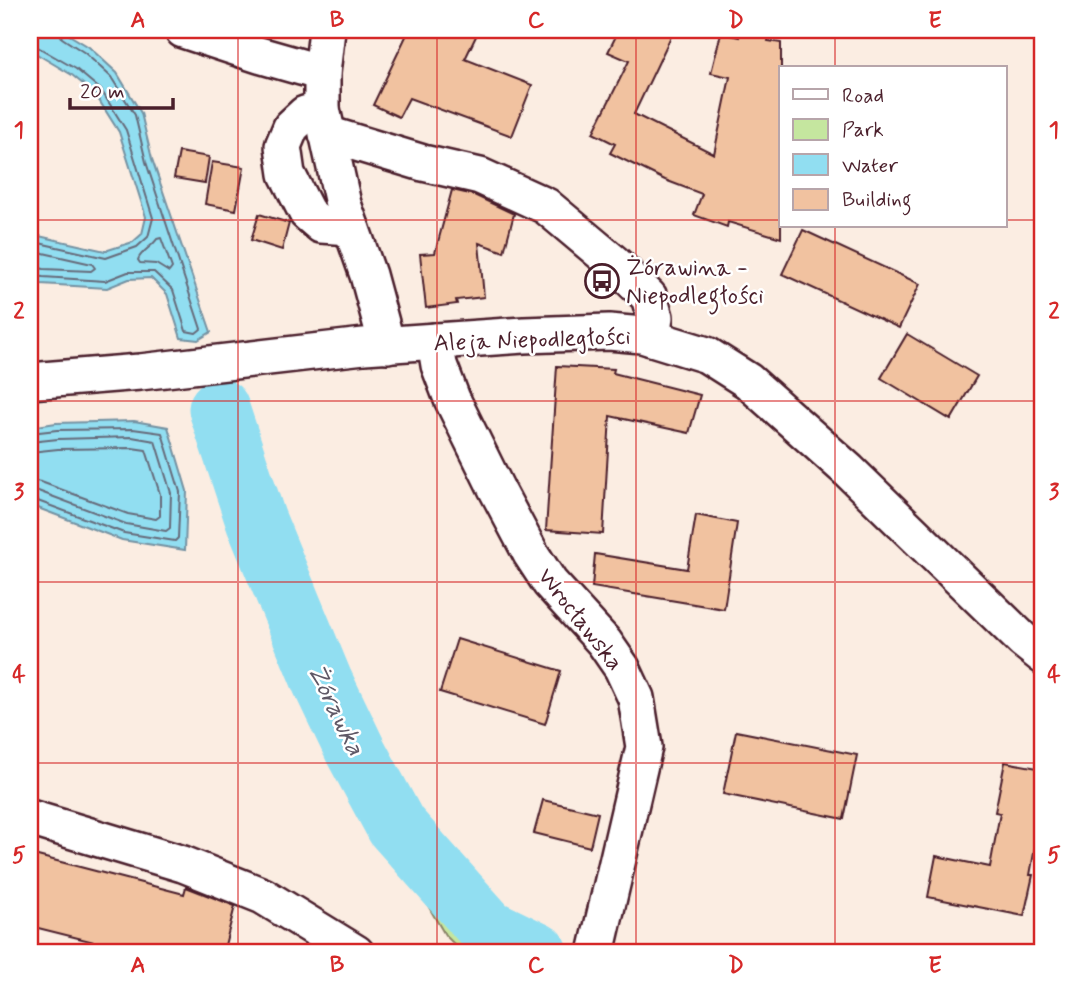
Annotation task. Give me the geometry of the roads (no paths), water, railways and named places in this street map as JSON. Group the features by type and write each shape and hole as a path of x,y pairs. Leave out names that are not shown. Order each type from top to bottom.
{"street":[{"path":"183,30 322,73"},
{"path":"327,30 322,73 325,121 343,204 368,275 387,345"},
{"path":"351,228 321,225 307,212 287,174 283,146 291,127 305,114 423,163 481,176 546,206 614,263 649,297 654,317 652,338"},
{"name":"Aleja Niepodległości","path":"30,381 139,372 301,352 435,341 609,332 642,335 707,355 748,381 849,471 1023,640 1043,656"},
{"name":"Wrocławska","path":"435,341 439,365 452,399 531,554 550,583 604,642 622,668 636,698 644,747 596,953"},
{"path":"30,818 183,864 263,896 356,953"}],"water":[{"path":"30,30 61,30 89,47 117,73 141,113 152,159 211,332 198,340 181,338 167,294 151,278 129,279 107,288 30,281 30,234 105,251 133,242 142,234 146,217 119,132 95,94 72,75 30,50"},
{"path":"134,421 168,427 187,491 185,550 122,540 30,505 30,427 56,423"}],"waterway":[{"name":"Żórawka","path":"219,409 256,521 322,681 396,826 488,929 537,953"}],"place":[{"name":"Żórawina - Niepodległości","path":"602,281"}]}
